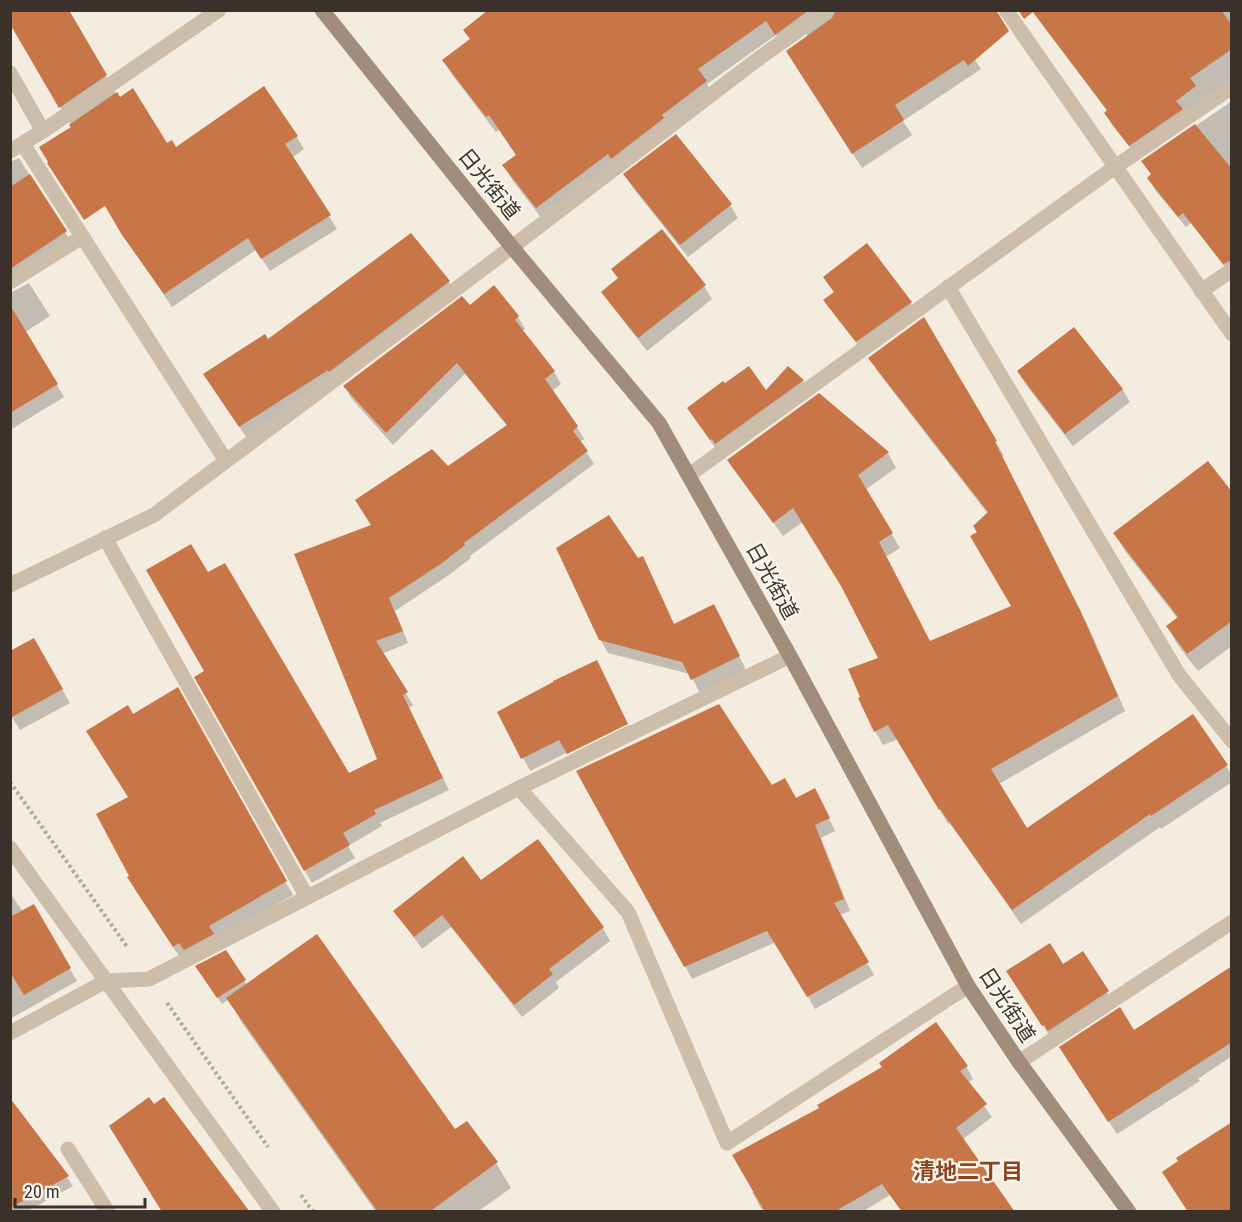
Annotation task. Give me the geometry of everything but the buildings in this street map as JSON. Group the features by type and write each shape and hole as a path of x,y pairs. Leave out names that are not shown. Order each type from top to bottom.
{"main road":[{"name":"日光街道","path":"322,10 512,247 659,423 790,656 968,986 1018,1062 1129,1212"}],"street":[{"path":"219,10 17,148 82,237 226,461"},
{"path":"10,585 154,515 826,10"},
{"path":"1006,10 1232,334"},
{"path":"10,73 43,132"},
{"path":"689,475 1115,167 1232,87"},
{"path":"10,282 82,237"},
{"path":"1201,291 1232,270"},
{"path":"948,287 1179,675 1232,741"},
{"path":"105,538 307,897"},
{"path":"10,1033 106,981 149,979 519,788 790,656"},
{"path":"519,788 628,912 727,1143 968,986"},
{"path":"10,848 273,1212"},
{"path":"1018,1062 1232,922"},
{"path":"68,1149 108,1212"}],"district":[{"name":"清地二丁目","path":"968,1171"}]}
